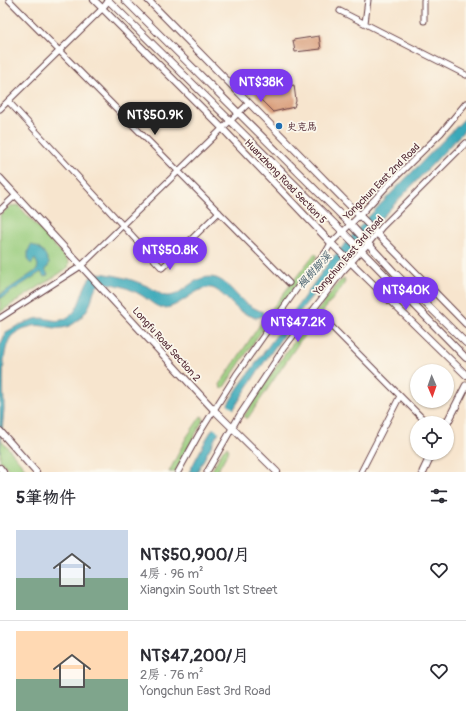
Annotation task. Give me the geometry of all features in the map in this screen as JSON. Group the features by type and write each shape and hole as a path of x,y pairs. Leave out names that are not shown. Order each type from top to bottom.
{"main road":[{"path":"451,416 466,386"},
{"path":"422,472 428,460"}],"street":[{"path":"9,0 289,283"},
{"name":"Huanzhong Road Section 5","path":"94,0 222,128 332,244 466,375"},
{"path":"0,109 102,9 108,0"},
{"name":"Huanzhong Road Section 5","path":"108,0 343,233 466,358"},
{"name":"Huanzhong Road Section 5","path":"125,0 239,112 351,225 394,272 466,343"},
{"path":"148,0 466,324"},
{"path":"365,23 368,0"},
{"path":"424,0 424,21"},
{"path":"340,11 466,75"},
{"path":"8,101 124,225 131,236 162,268 219,212"},
{"path":"0,318 81,266 249,103"},
{"name":"Yongchun East 2nd Road","path":"178,472 214,410 253,350 298,286 332,244 361,216 387,186 442,133 466,103"},
{"name":"Yongchun East 3rd Road","path":"207,472 232,428 284,348 350,262 382,227 466,143"},
{"path":"0,178 81,266"},
{"path":"0,210 16,195"},
{"name":"Longfu Road Section 2","path":"81,266 232,428"},
{"path":"321,316 420,416"},
{"path":"361,472 400,396"},
{"path":"232,428 277,472"},
{"path":"0,431 36,472"},
{"path":"0,468 3,472"}],"green space":[{"path":"18,205 69,262 68,268 0,312 0,215 10,206"},
{"path":"315,253 317,257 256,339 224,387 221,389 220,384 263,320"},
{"path":"344,279 345,282 342,287 300,341 248,418 245,418 244,416 282,358 339,282"},
{"path":"201,416 203,417 203,420 175,472 169,472 186,438"},
{"path":"0,438 28,472 11,472 0,460"},
{"path":"227,447 229,450 217,472 211,472 223,450"}],"water":[{"path":"466,117 466,128 461,134 335,267 301,310 256,374 217,435 197,472 189,472 207,438 238,388 330,261 372,213"},
{"path":"31,245 40,249 47,257 49,263 48,267 45,269 48,275 44,277 41,272 0,299 0,295 37,270 38,265 35,259 31,264 28,261 28,251"},
{"path":"97,273 135,281 166,296 172,296 201,279 208,277 216,278 225,283 246,303 263,312 263,316 256,318 242,312 219,292 212,288 200,290 170,307 161,308 141,295 126,288 110,284 100,284 93,294 87,311 76,322 63,328 41,326 29,327 20,330 11,337 5,352 4,362 4,409 0,452 0,346 6,332 35,319 44,318 61,320 71,315 78,305 88,280"}],"pier":[{"path":"225,403 235,410 221,433 211,427"}],"building":[{"path":"319,36 321,49 295,52 293,40"},
{"path":"294,85 296,101 294,107 273,112 252,91 260,92"}],"place":[{"name":"史克馬","path":"279,126"}],"water label":[{"name":"楓樹腳溪","path":"314,270"}]}
